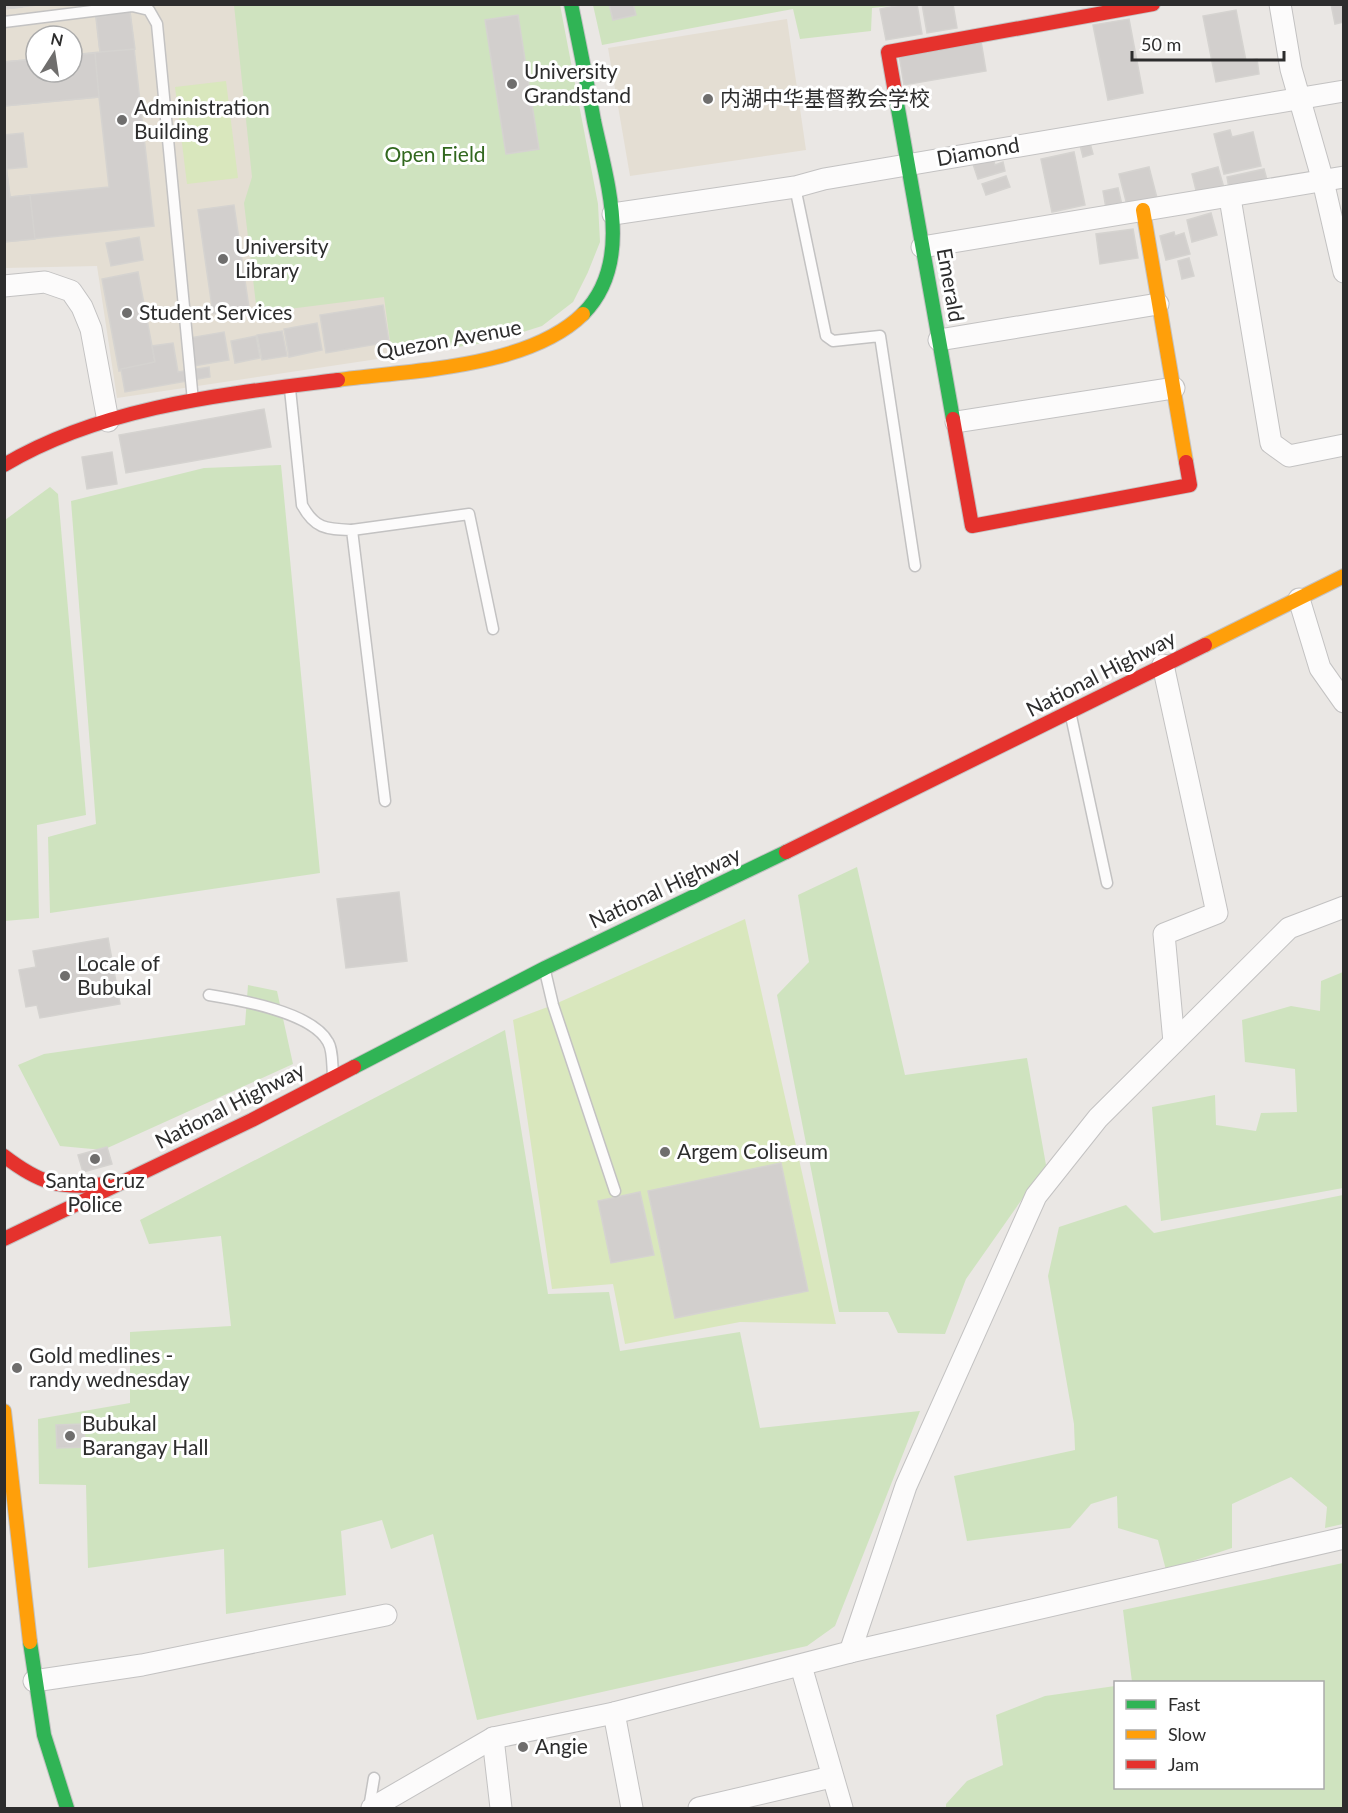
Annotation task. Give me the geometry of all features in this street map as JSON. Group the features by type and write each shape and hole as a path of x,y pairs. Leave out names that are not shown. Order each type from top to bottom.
{"main road":[{"name":"Quezon Avenue","path":"4,465 23,453 64,435 108,420 193,401 504,356 538,346 560,335 584,314 603,286 610,264 613,214 571,4"},
{"name":"Emerald","path":"1153,4 888,51 939,340 956,422 972,525 1190,485 1174,388"},
{"path":"1143,210 1174,388"},
{"name":"National Highway","path":"4,1239 128,1181 545,968 758,867 1344,576"},
{"path":"4,1156 25,1173 48,1184 76,1189 128,1181"},
{"path":"4,1411 34,1681 44,1735 67,1809"}],"street":[{"path":"1280,4 1291,69 1300,98 1334,179 1342,259"},
{"name":"Diamond","path":"613,214 795,187 908,164 1344,91"},
{"path":"922,247 1143,210 1230,198 1334,179"},
{"path":"1230,198 1271,443 1289,456 1344,445"},
{"path":"4,286 45,282 71,291 82,307 91,329 108,420"},
{"path":"939,340 1158,304"},
{"path":"956,422 1174,388"},
{"path":"1299,599 1320,668 1344,702"},
{"path":"1163,666 1217,913 1164,934 1174,1042"},
{"path":"850,1652 906,1486 1035,1196 1098,1118 1289,928 1344,907"},
{"path":"370,1809 493,1738 614,1713 850,1652 1344,1538"},
{"path":"34,1681 142,1665 386,1616"},
{"path":"801,1666 842,1809"},
{"path":"614,1713 632,1809"},
{"path":"493,1738 501,1809"},
{"path":"699,1809 831,1777"}],"lane":[{"path":"4,22 87,8 132,6 149,10 157,24 193,401"},
{"path":"795,187 826,336 833,341 880,336 915,566"},
{"path":"290,386 302,505 310,520 328,529 352,530 469,514 493,629"},
{"path":"352,530 385,801"},
{"path":"1071,712 1107,883"},
{"path":"545,968 553,1005 615,1191"},
{"path":"209,995 258,1003 315,1026 329,1043 333,1078"},
{"path":"370,1809 374,1778"}],"shaded area":[{"path":"4,5 560,5 588,272 573,302 491,342 117,398 97,266 5,268"},
{"name":"内湖中华基督教会学校","path":"787,19 806,150 630,176 608,48"}],"green space":[{"name":"Open Field","path":"234,5 560,5 598,204 600,242 573,302 542,326 491,342 392,356 384,297 257,313 244,203 252,177"},
{"path":"593,5 899,5 872,8 871,31 800,39 793,9 602,45"},
{"path":"226,81 238,178 187,184 175,87"},
{"path":"281,465 320,873 50,913 48,837 96,824 71,501 204,468"},
{"path":"50,487 58,494 86,815 37,825 39,918 5,921 5,520"},
{"path":"857,867 905,1075 1027,1058 1046,1165 966,1279 945,1334 898,1333 888,1312 839,1312 777,995 809,962 798,895"},
{"name":"Argem Coliseum","path":"745,919 836,1324 740,1322 625,1344 613,1284 552,1289 513,1020 553,1005"},
{"path":"1343,972 1343,1188 1161,1221 1152,1107 1215,1095 1216,1125 1256,1131 1261,1113 1297,1112 1295,1069 1245,1062 1242,1020 1291,1006 1320,1011 1321,981"},
{"path":"248,985 277,991 293,1064 103,1150 60,1146 18,1065 44,1054 245,1025"},
{"path":"505,1030 548,1294 609,1292 620,1351 740,1332 760,1428 920,1411 835,1626 807,1646 477,1720 433,1534 391,1549 382,1520 341,1531 346,1595 226,1614 224,1549 88,1568 86,1485 39,1484 38,1419 130,1403 130,1332 231,1326 221,1236 149,1244 140,1220"},
{"path":"1343,1195 1343,1524 1325,1528 1327,1507 1291,1477 1232,1504 1232,1548 1166,1570 1158,1540 1118,1528 1117,1496 1091,1504 1070,1528 967,1541 954,1476 1075,1450 1074,1424 1048,1276 1059,1227 1126,1205 1154,1233"},
{"path":"1343,1563 1343,1808 946,1808 946,1804 967,1781 1003,1765 996,1715 1045,1696 1114,1686 1114,1789 1324,1789 1324,1681 1132,1681 1123,1610"}],"building":[{"path":"4,4 46,4 4,9"},
{"path":"4,4 21,4 22,7 4,9"},
{"path":"609,4 633,4 636,15 613,20"},
{"path":"917,4 922,34 886,40 880,9"},
{"path":"922,4 953,4 957,28 927,33"},
{"path":"1331,4 1344,4 1344,22 1335,24"},
{"path":"1236,10 1246,61 1257,59 1259,74 1216,82 1203,16"},
{"name":"Administration Building","path":"130,12 154,226 4,242 4,150 10,197 109,187 99,97 4,106 4,62 24,60 24,84 84,84 84,54 100,52 96,17"},
{"path":"130,12 135,49 100,52 96,17"},
{"name":"University Grandstand","path":"518,15 539,149 506,154 485,20"},
{"path":"1129,19 1143,93 1108,100 1093,25"},
{"path":"981,41 986,71 904,85 899,55"},
{"path":"95,53 99,97 4,106 4,62 24,60 24,84 84,84 84,54"},
{"path":"1230,130 1232,137 1253,132 1261,166 1224,174 1214,134"},
{"path":"23,133 27,167 7,169 4,135"},
{"path":"1090,143 1093,154 1083,157 1080,145"},
{"path":"4,150 10,197 30,195 35,239 4,242"},
{"path":"1074,152 1085,205 1052,212 1041,159"},
{"path":"992,155 995,165 1003,162 1005,171 978,179 972,161"},
{"path":"1149,167 1157,198 1127,205 1119,174"},
{"path":"1218,167 1224,188 1197,194 1192,174"},
{"path":"1264,169 1267,180 1229,188 1227,177"},
{"path":"1006,176 1010,187 986,195 982,184"},
{"path":"1118,188 1122,205 1106,208 1103,191"},
{"name":"University Library","path":"234,205 249,308 213,314 198,210"},
{"path":"1211,213 1217,235 1192,242 1187,220"},
{"path":"1133,229 1138,258 1100,264 1096,234"},
{"path":"1174,232 1175,236 1184,233 1190,254 1166,260 1160,236"},
{"path":"139,237 143,260 111,266 106,243"},
{"path":"1189,258 1194,276 1182,279 1178,261"},
{"name":"Student Services","path":"138,272 155,362 119,371 102,279"},
{"path":"383,305 389,342 326,353 320,315"},
{"path":"317,323 322,350 289,357 284,329"},
{"path":"282,331 287,356 262,360 257,335"},
{"path":"224,332 229,360 194,366 189,338"},
{"path":"256,336 260,358 235,363 231,341"},
{"path":"173,343 178,372 209,367 210,377 125,392 121,369 155,362 152,346"},
{"path":"264,409 271,447 126,473 119,435"},
{"path":"112,452 117,484 87,489 82,457"},
{"path":"399,892 407,961 346,968 337,899"},
{"path":"108,938 120,1004 40,1018 37,1005 26,1007 19,970 36,967 33,951"},
{"name":"Santa Cruz Police","path":"107,1147 112,1164 83,1172 78,1155"},
{"path":"781,1163 808,1291 675,1318 648,1191"},
{"path":"640,1192 654,1255 611,1263 598,1201"},
{"name":"Bubukal Barangay Hall","path":"84,1424 85,1447 57,1448 56,1425"}],"traffic: fast":[{"path":"571,4 610,195 612,221 612,247 608,271 599,294 583,314"},
{"path":"895,92 953,419"},
{"path":"354,1067 545,968 786,852"},
{"path":"30,1642 44,1735 67,1808"}],"traffic: slow":[{"path":"1143,210 1186,462"},
{"path":"338,380 468,364 501,356 532,346 560,332 583,314"},
{"path":"1205,645 1344,576"},
{"path":"4,1411 30,1642"}],"traffic: jam":[{"path":"895,92 888,52 1153,4"},
{"path":"4,465 42,445 124,416 209,397 338,380"},
{"path":"953,419 972,526 1190,485 1186,462"},
{"path":"786,852 1205,645"},
{"path":"4,1239 252,1120 354,1067"},
{"path":"4,1156 28,1173 51,1182 76,1186 105,1184"}],"place":[{"name":"University Grandstand","path":"512,84"},
{"name":"内湖中华基督教会学校","path":"708,99"},
{"name":"Administration Building","path":"122,120"},
{"name":"University Library","path":"223,259"},
{"name":"Student Services","path":"127,313"},
{"name":"Locale of Bubukal","path":"65,976"},
{"name":"Argem Coliseum","path":"665,1152"},
{"name":"Santa Cruz Police","path":"95,1159"},
{"name":"Gold medlines - randy wednesday","path":"17,1368"},
{"name":"Bubukal Barangay Hall","path":"70,1436"},
{"name":"Angie","path":"523,1747"}]}
